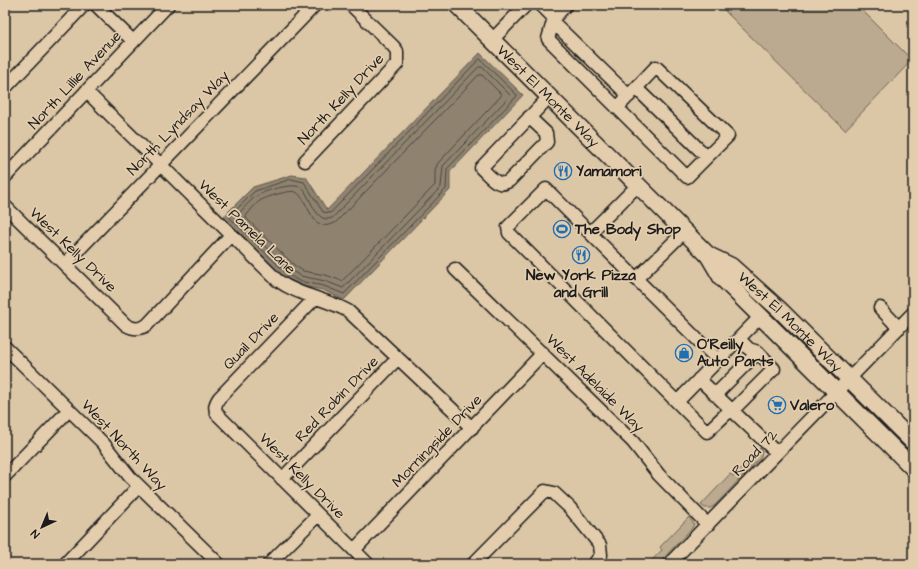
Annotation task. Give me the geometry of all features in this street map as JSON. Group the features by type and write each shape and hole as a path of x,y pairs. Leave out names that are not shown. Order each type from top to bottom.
{"main road":[{"name":"West El Monte Way","path":"457,5 708,254 731,266 779,309 913,442"},
{"name":"West El Monte Way","path":"708,254 720,277 913,468"}],"street":[{"path":"5,88 84,5"},
{"path":"96,5 133,41"},
{"name":"North Lillie Avenue","path":"5,177 168,5"},
{"name":"North Lyndsay Way","path":"65,264 315,5"},
{"name":"North Kelly Drive","path":"305,161 394,69 398,57 394,46 351,5"},
{"path":"492,40 526,5"},
{"path":"541,5 553,20 632,92 707,157"},
{"path":"566,5 553,20 548,39 617,108 688,177 728,136 656,67 617,108"},
{"name":"West Pamela Lane","path":"86,91 277,280 296,292 335,304 348,311 472,428"},
{"path":"530,117 546,133 547,142 509,182 499,184 481,168 549,97"},
{"path":"590,233 638,185"},
{"path":"718,360 546,189 508,227 509,233 707,432 726,414 733,410 774,369 758,352 749,349 739,339"},
{"name":"West Kelly Drive","path":"5,206 126,325 137,329 147,325 231,235"},
{"path":"636,279 685,231"},
{"name":"West Adelaide Way","path":"455,269 633,442 658,475 708,525"},
{"name":"Quail Drive","path":"214,409 219,398 315,298"},
{"path":"880,308 899,328"},
{"name":"Road 72","path":"669,564 913,312"},
{"path":"677,402 760,317"},
{"name":"West North Way","path":"5,348 103,443 139,486 219,564"},
{"path":"715,395 758,352"},
{"name":"Morningside Drive","path":"354,550 543,353"},
{"name":"Red Robin Drive","path":"282,479 398,358"},
{"path":"699,379 777,453"},
{"name":"West Kelly Drive","path":"214,409 217,414 368,564"},
{"path":"5,476 69,410"},
{"path":"65,564 139,486"},
{"path":"473,564 545,491 554,493 570,508 600,545 602,550 601,555 594,564"},
{"path":"268,564 318,515"}],"shaded area":[{"path":"719,5 857,5 912,60 845,130"},
{"path":"760,448 762,451 761,457 714,506 705,508 701,505 730,474 733,476"},
{"path":"689,517 694,524 692,528 658,564 648,564 662,550 660,547"}],"water":[{"path":"480,53 523,95 450,172 450,190 344,300 323,290 297,285 284,277 223,217 253,187 292,175 306,177 327,210"}],"place":[{"name":"Yamamori","path":"563,171"},
{"name":"The Body Shop","path":"562,229"},
{"name":"New York Pizza and Grill","path":"581,255"},
{"name":"O'Reilly Auto Parts","path":"684,353"},
{"name":"Valero","path":"777,405"}]}
